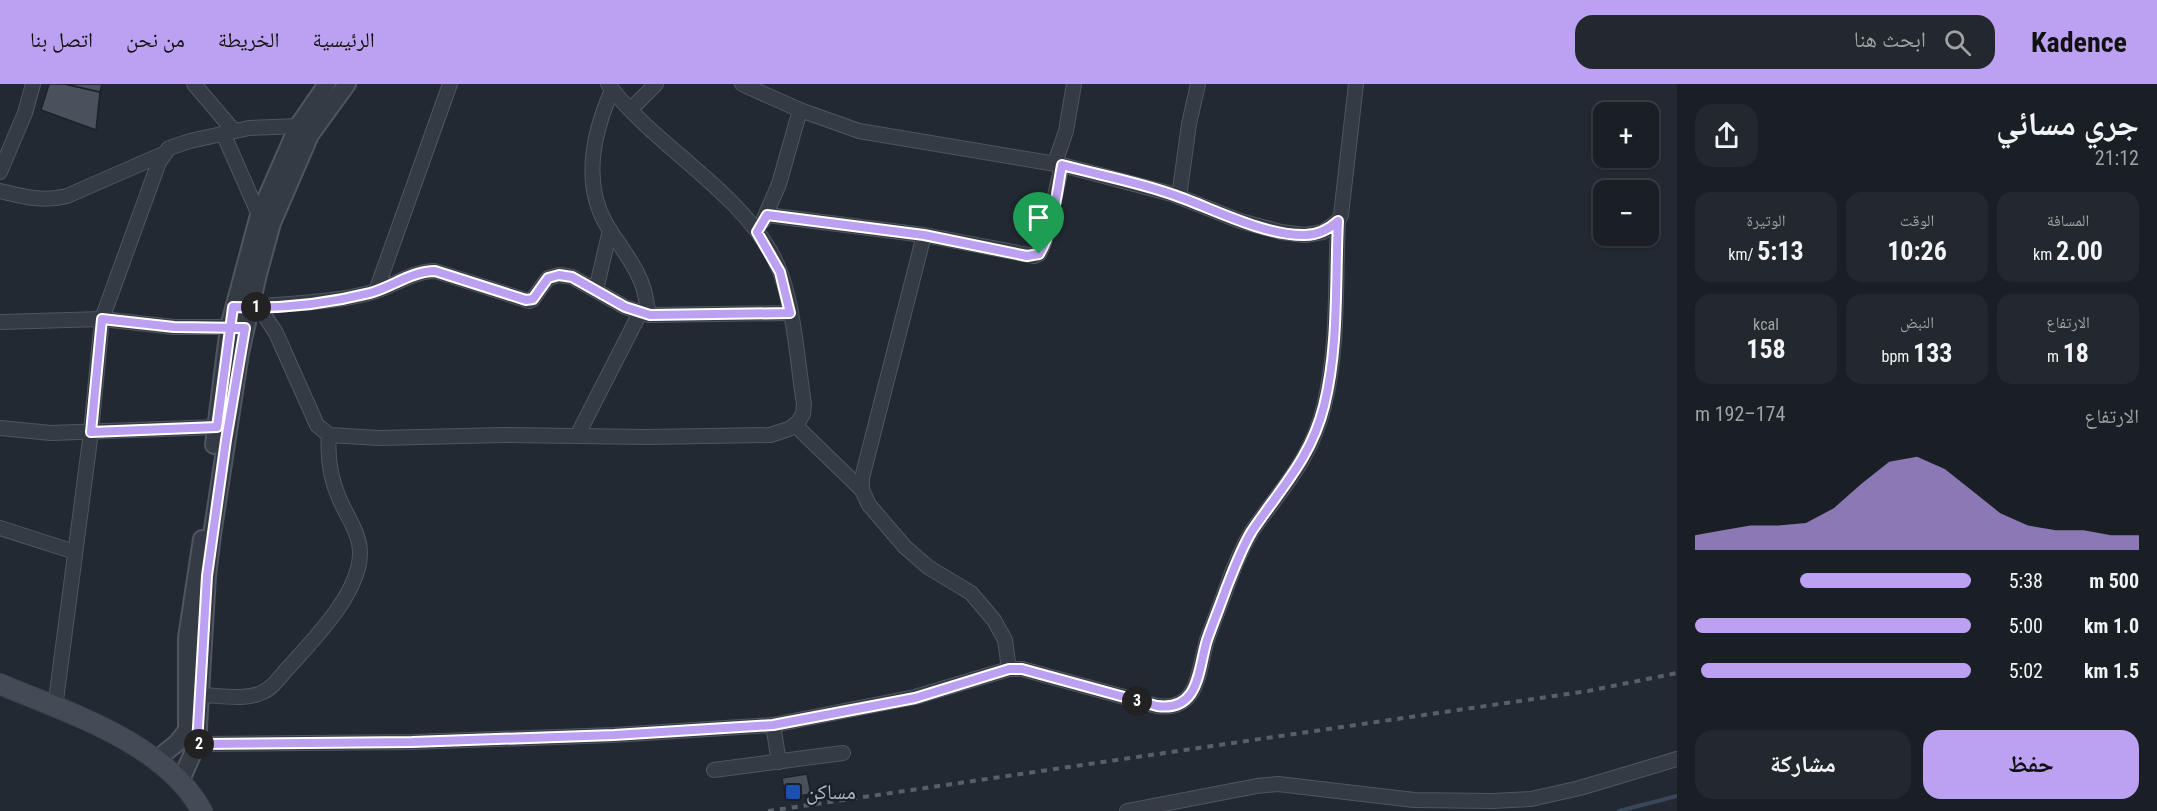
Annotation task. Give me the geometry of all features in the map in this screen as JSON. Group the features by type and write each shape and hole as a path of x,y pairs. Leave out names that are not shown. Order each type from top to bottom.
{"main road":[{"path":"0,684 127,741 158,759 180,782 202,811"}],"street":[{"path":"0,172 25,113 33,84"},
{"path":"194,84 229,132 259,215"},
{"path":"247,307 259,215 298,126 327,84"},
{"path":"158,759 177,743 187,730 187,638 217,427 237,327 247,307 272,223 310,135 347,84"},
{"path":"376,291 450,84"},
{"path":"631,109 657,84"},
{"path":"742,84 800,110 859,131 1059,164 1179,197 1240,221 1281,232 1314,234 1326,230 1338,221"},
{"path":"767,215 924,235 1027,256 1039,254 1051,220 1074,84"},
{"path":"1179,197 1189,124 1198,84"},
{"path":"197,744 412,742 614,735 773,725 915,698 1009,669 1022,669 1167,708 1177,706 1192,693 1207,641 1242,550 1252,532 1291,480 1314,439 1324,406 1335,332 1338,221 1341,215 1356,84"},
{"path":"247,307 276,333 317,425 329,435 379,438 504,435 578,436 770,435 795,425 801,419 804,407 790,313 780,272 757,232 717,190 610,87 595,139 592,168 604,221 643,286 645,314 578,436"},
{"path":"757,232 767,215 779,184 800,110"},
{"path":"0,191 34,199 54,199 67,196 162,154 174,145 249,128 298,126"},
{"path":"55,708 91,432 102,319 162,154"},
{"path":"596,290 610,230"},
{"path":"862,490 862,478 924,235"},
{"path":"247,307 319,303 376,291 428,271 442,273 529,301 533,299 548,278 555,275 572,277 645,314 790,313"},
{"path":"0,322 102,319 174,327 237,327"},
{"path":"180,782 197,744 211,546 226,440 237,327"},
{"path":"795,425 862,490 869,505 905,547 928,567 971,593 994,620 1005,640 1009,669"},
{"path":"0,428 51,433 217,427"},
{"path":"200,695 252,696 264,692 318,634 346,595 360,552 356,535 328,465 329,435"},
{"path":"0,528 75,552"},
{"path":"773,725 779,762"},
{"path":"714,770 843,753"},
{"path":"1127,811 1278,784 1414,800 1531,799 1580,789 1677,759"}],"building":[{"path":"49,84 65,84 100,92 96,130 41,110"},
{"path":"65,84 102,84 100,92"},
{"path":"807,774 811,794 785,798 782,778"}],"waterway":[{"path":"1619,811 1677,796"}],"railway":[{"path":"768,811 1588,691 1677,673"}],"place":[{"name":"مساكن","path":"793,792"}],"route":[{"path":"1039,254 1027,256 924,235 767,215 757,232 762,237 780,272 790,313 650,315 625,307 572,277 555,275 548,278 533,299 526,300 435,271 423,272 376,291 349,298 319,303 233,307 229,327 217,427 91,432 102,319 174,327 229,327 245,328 226,440 207,576 197,744 412,742 614,735 773,725 915,698 1009,669 1022,669 1157,706 1167,708 1177,706 1192,693 1207,641 1242,550 1252,532 1291,480 1314,439 1324,406 1331,369 1335,332 1338,221 1323,232 1305,235 1281,232 1240,221 1172,194 1062,165 1051,220 1039,254"}]}
